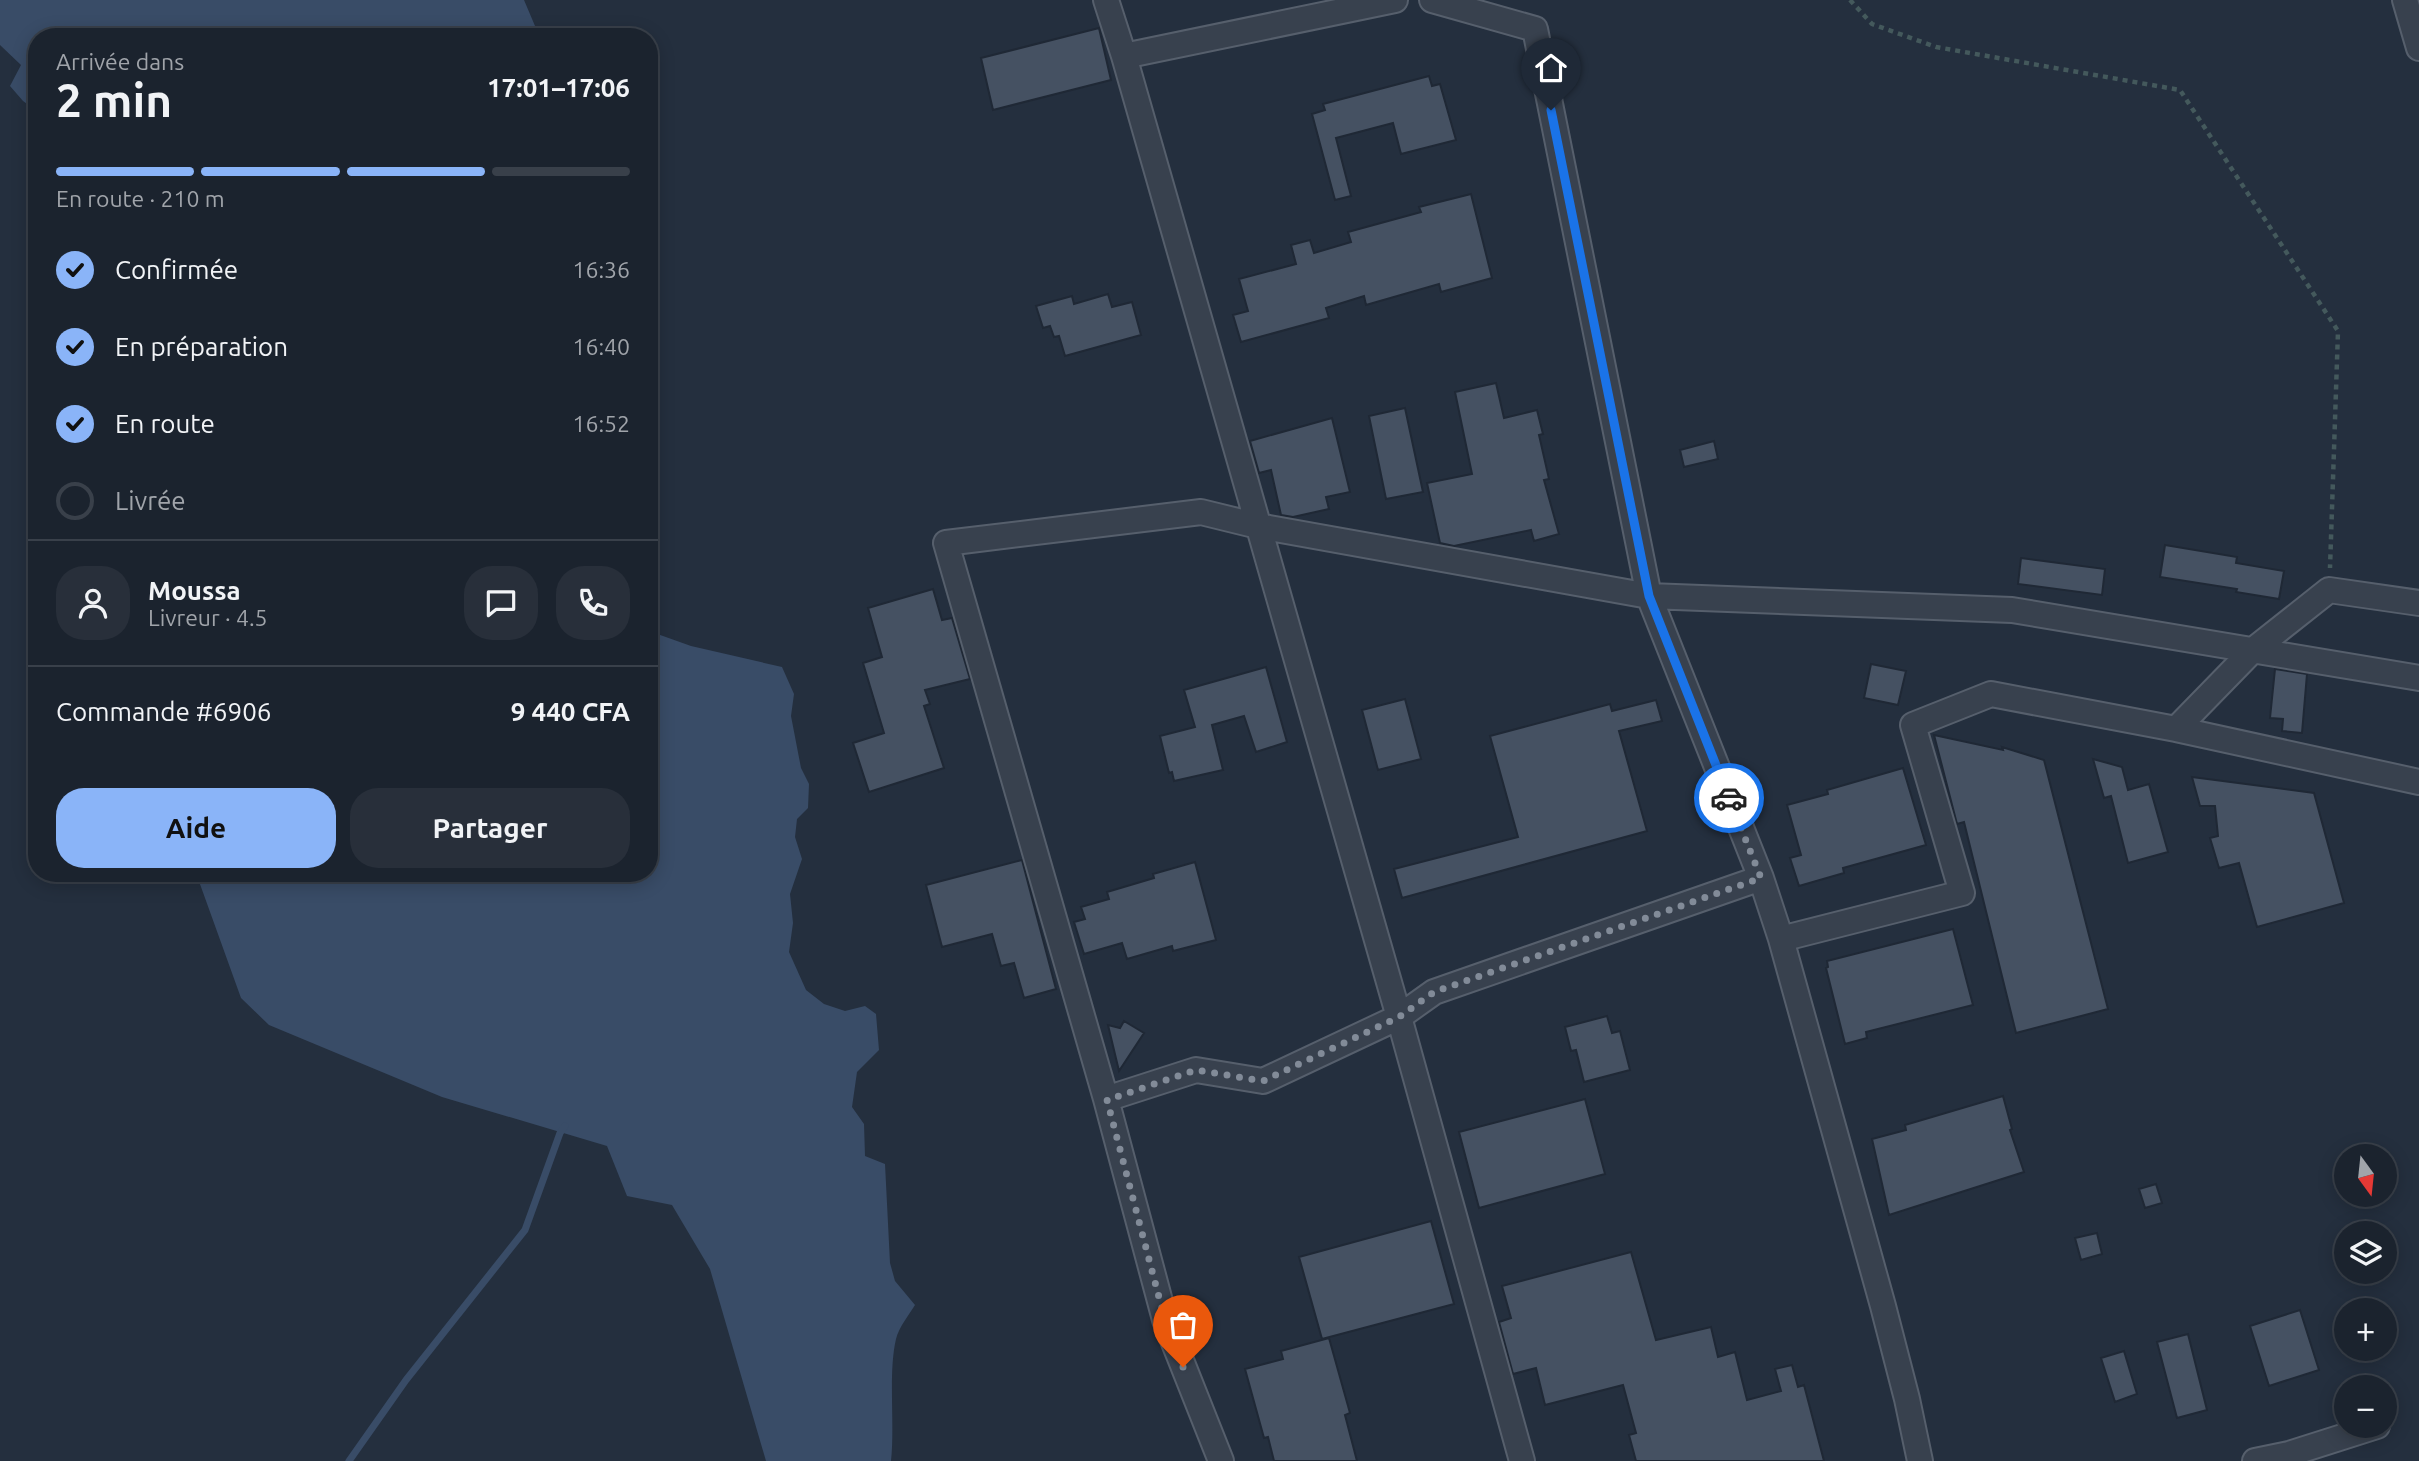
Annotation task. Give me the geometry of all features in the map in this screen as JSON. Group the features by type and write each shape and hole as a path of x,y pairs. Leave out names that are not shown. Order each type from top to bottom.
{"street":[{"path":"1106,0 1399,1017 1522,1461"},
{"path":"1124,56 1395,0"},
{"path":"1432,0 1535,29 1649,596 1761,878 1781,939 1883,1306 1920,1461"},
{"path":"2405,0 2419,48"},
{"path":"1221,1461 1165,1320 1107,1100 946,543 1201,512 1258,526 1649,596 2012,610 2419,678"},
{"path":"2176,729 2252,651 2329,590 2419,603"},
{"path":"1781,939 1962,893 1913,725 1991,694 2176,729 2419,782"},
{"path":"1107,1100 1196,1070 1263,1081 1399,1017 1434,992 1761,878"},
{"path":"2255,1461 2289,1454 2339,1438"}],"path":[{"path":"1850,0 1872,24 1936,47 2180,90 2338,331 2329,590"}],"water":[{"path":"0,0 524,0 536,28 28,28 28,105 10,86 21,65 0,45"},
{"path":"658,634 691,646 782,667 794,694 791,716 801,768 809,784 808,808 797,819 795,837 802,859 790,894 793,923 789,952 806,990 824,1004 845,1011 865,1006 876,1014 879,1050 857,1072 852,1107 864,1124 865,1156 885,1164 890,1263 895,1281 915,1305 899,1330 894,1352 891,1461 766,1461 710,1269 672,1205 627,1196 607,1146 442,1097 269,1025 241,998 199,882 658,882"}],"building":[{"path":"1099,28 1111,80 993,110 981,58"},
{"path":"1429,76 1432,86 1440,84 1456,140 1401,154 1393,123 1336,138 1351,196 1335,200 1312,114 1325,110 1323,104"},
{"path":"1471,194 1492,278 1441,292 1439,284 1366,305 1364,296 1326,308 1329,318 1241,342 1233,315 1248,311 1239,279 1296,264 1291,245 1310,240 1314,253 1351,242 1348,232 1421,212 1419,207"},
{"path":"1108,294 1112,307 1132,302 1141,335 1065,356 1059,336 1054,337 1050,326 1043,328 1036,306 1072,296 1074,304"},
{"path":"1496,383 1504,418 1537,410 1543,434 1539,435 1549,479 1544,480 1559,534 1534,541 1531,530 1454,546 1440,543 1427,483 1472,474 1455,392"},
{"path":"1405,408 1423,492 1386,499 1369,416"},
{"path":"1332,418 1350,492 1326,497 1329,509 1293,517 1281,515 1271,470 1259,473 1250,441"},
{"path":"1714,441 1718,459 1684,467 1680,450"},
{"path":"2165,545 2237,557 2236,563 2284,571 2279,599 2236,592 2237,589 2160,577"},
{"path":"2021,558 2105,569 2102,595 2018,584"},
{"path":"933,589 942,620 952,618 970,679 925,690 930,704 924,706 944,768 869,792 853,743 884,733 863,663 882,657 868,608"},
{"path":"1871,664 1906,671 1898,705 1864,698"},
{"path":"1266,667 1287,742 1256,752 1244,716 1212,725 1223,770 1174,781 1172,772 1169,773 1160,736 1195,727 1184,690"},
{"path":"2275,669 2307,674 2302,733 2282,731 2283,719 2270,718"},
{"path":"1405,699 1421,759 1378,770 1362,710"},
{"path":"1656,700 1662,721 1619,731 1647,831 1402,898 1394,869 1518,837 1490,736 1610,704 1612,711"},
{"path":"1934,735 2003,750 2002,747 2044,760 2108,1009 2016,1033 1964,822 1957,824"},
{"path":"2093,759 2122,767 2128,790 2149,784 2168,852 2128,863 2111,796 2104,798"},
{"path":"1903,768 1926,845 1843,868 1844,873 1799,886 1790,858 1801,855 1787,805 1828,794 1827,790"},
{"path":"2192,777 2314,793 2344,903 2257,927 2239,863 2219,868 2210,838 2218,836 2215,806 2200,806"},
{"path":"1022,860 1056,989 1024,998 1014,963 1001,966 992,934 942,947 926,885"},
{"path":"1195,862 1216,940 1173,951 1172,946 1127,959 1122,943 1084,954 1074,922 1085,919 1081,907 1109,899 1107,892 1154,878 1153,874"},
{"path":"1953,929 1973,1005 1866,1032 1867,1038 1845,1044 1826,968 1827,961"},
{"path":"1607,1016 1612,1033 1620,1031 1630,1070 1584,1082 1576,1050 1571,1051 1565,1027"},
{"path":"1124,1021 1144,1033 1119,1071 1108,1025 1120,1028"},
{"path":"2003,1096 2012,1129 2010,1130 2024,1172 1889,1215 1872,1139 1906,1130 1905,1125"},
{"path":"1585,1099 1605,1174 1479,1208 1459,1132"},
{"path":"2156,1184 2162,1203 2145,1208 2139,1189"},
{"path":"1431,1221 1454,1304 1322,1339 1299,1257"},
{"path":"2097,1233 2102,1254 2081,1260 2075,1238"},
{"path":"1631,1252 1656,1340 1711,1327 1718,1357 1735,1352 1747,1400 1781,1391 1775,1369 1792,1365 1798,1387 1804,1385 1824,1461 1636,1461 1629,1435 1636,1433 1623,1385 1545,1405 1536,1368 1513,1374 1499,1322 1511,1318 1502,1286"},
{"path":"2300,1310 2319,1370 2269,1386 2250,1326"},
{"path":"2188,1334 2207,1410 2177,1418 2157,1342"},
{"path":"1329,1338 1350,1413 1345,1415 1357,1461 1274,1461 1268,1437 1264,1438 1245,1369 1283,1359 1281,1351"},
{"path":"2124,1351 2137,1394 2115,1402 2101,1358"}],"waterway":[{"path":"349,1461 406,1380 525,1230 560,1133 565,1126"}],"way so far":[{"path":"1183,1367 1165,1320 1107,1100 1196,1070 1263,1081 1399,1017 1434,992 1761,878 1729,798"}],"route":[{"path":"1551,110 1649,596 1729,798"}]}
